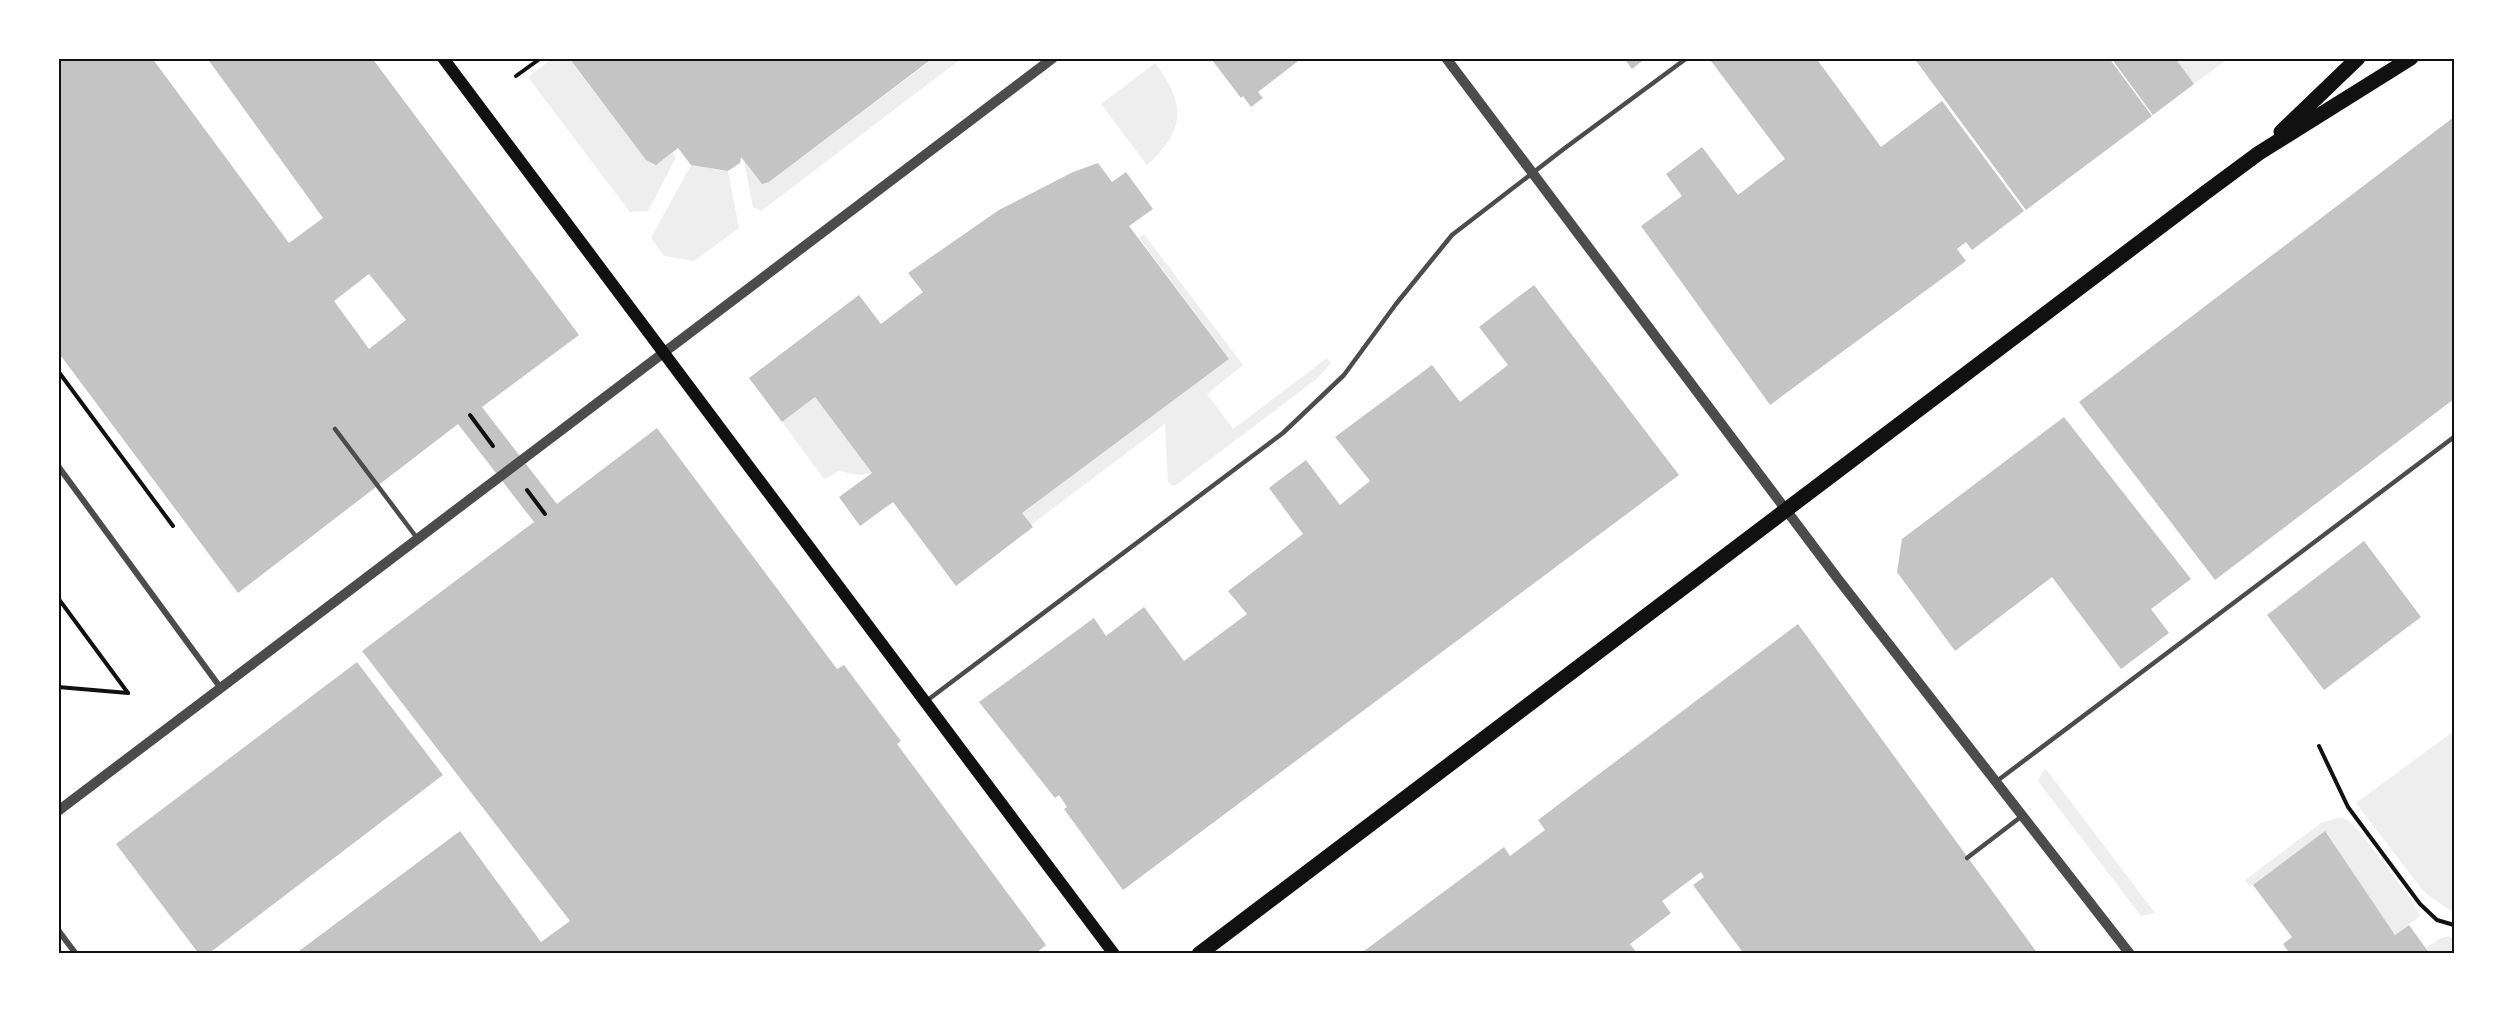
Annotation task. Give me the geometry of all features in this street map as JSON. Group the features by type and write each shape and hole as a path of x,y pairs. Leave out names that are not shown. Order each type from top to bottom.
{"main road":[{"path":"443,58 1028,836 1114,954"},
{"path":"2259,153 2358,58"},
{"path":"1198,954 2259,153 2411,58"}],"street":[{"path":"58,811 1053,58"},
{"path":"1446,58 1531,174 1786,510 1995,783 2130,954"},
{"path":"58,466 220,687"},
{"path":"58,930 76,954"}],"lane":[{"path":"925,702 1283,433 1344,375 1396,304 1452,235 1687,58"},
{"path":"335,429 417,538"},
{"path":"1995,783 2454,437"},
{"path":"1967,858 2022,816"}],"path":[{"path":"516,76 541,58"},
{"path":"58,371 173,526"},
{"path":"58,598 128,693 58,687"},
{"path":"58,611 65,607"},
{"path":"2319,746 2348,807 2420,904 2437,920 2454,925"}],"shaded area":[{"path":"552,59 569,59 646,160 656,164 673,152 676,157 648,211 630,212 528,77"},
{"path":"933,59 961,59 761,211 753,207 744,161 761,183 769,182"},
{"path":"2175,59 2228,59 2194,84"},
{"path":"1155,63 1172,91 1177,116 1175,128 1169,140 1147,165 1101,104"},
{"path":"691,165 728,171 739,228 694,261 664,256 651,238"},
{"path":"1144,234 1243,365 1207,394 1233,429 1327,358 1331,363 1318,378 1176,485 1172,486 1168,482 1165,424 1031,525 1022,513 1229,359 1139,238"},
{"path":"815,397 872,473 860,475 839,471 824,479 782,422"},
{"path":"2454,731 2454,913 2424,892 2356,803"},
{"path":"2045,768 2155,913 2141,916 2038,781"},
{"path":"2341,817 2357,829 2411,899 2420,916 2395,935 2325,832 2250,887 2245,880 2321,823"},
{"path":"2449,936 2454,939 2454,953 2430,953 2426,948 2439,939"}],"building":[{"path":"58,58 152,58 289,243 323,218 207,58 372,58 579,335 482,407 557,504 657,428 837,669 844,665 901,741 897,744 1046,945 1035,954 295,954 460,831 541,942 570,921 362,651 534,522 458,424 238,593 58,352","holes":["369,274 406,320 369,349 334,301"]},
{"path":"569,58 933,58 769,182 762,184 741,157 740,163 728,171 691,165 678,148 656,165 646,160"},
{"path":"1215,58 1302,58 1258,92 1263,98 1251,107 1243,96 1241,98 1212,60"},
{"path":"1624,58 1646,58 1632,69"},
{"path":"1714,58 1816,58 1881,147 1942,101 2024,211 1972,250 1966,242 1957,249 1966,261 1770,405 1641,226 1682,196 1666,174 1702,147 1738,195 1785,159 1711,61"},
{"path":"1914,58 2109,58 2152,116 2026,210"},
{"path":"2111,58 2175,58 2194,84 2153,115"},
{"path":"2454,117 2454,399 2215,580 2079,402"},
{"path":"1098,163 1112,182 1126,172 1153,209 1129,226 1229,359 1022,513 1033,527 956,586 893,502 860,526 839,497 872,473 815,397 782,422 749,378 859,295 881,324 923,292 908,273 999,210 1073,172"},
{"path":"1534,285 1679,475 1123,890 1064,809 1067,807 1059,795 1055,798 979,702 1094,618 1106,636 1144,607 1184,661 1247,614 1228,591 1303,534 1269,488 1306,460 1340,505 1370,481 1335,437 1432,365 1460,402 1508,365 1479,327"},
{"path":"2064,417 2191,579 2151,609 2169,633 2121,669 2052,577 1955,651 1897,572 1902,539"},
{"path":"2364,541 2421,617 2324,690 2267,615"},
{"path":"1798,624 2038,954 1744,954 1693,885 1704,877 1701,872 1662,901 1671,913 1630,944 1636,952 1634,954 1360,954 1504,847 1510,856 1545,830 1538,820"},
{"path":"357,662 443,775 208,954 199,954 116,844"},
{"path":"2325,831 2395,935 2409,925 2430,954 2290,954 2283,944 2292,937 2253,885"}]}
